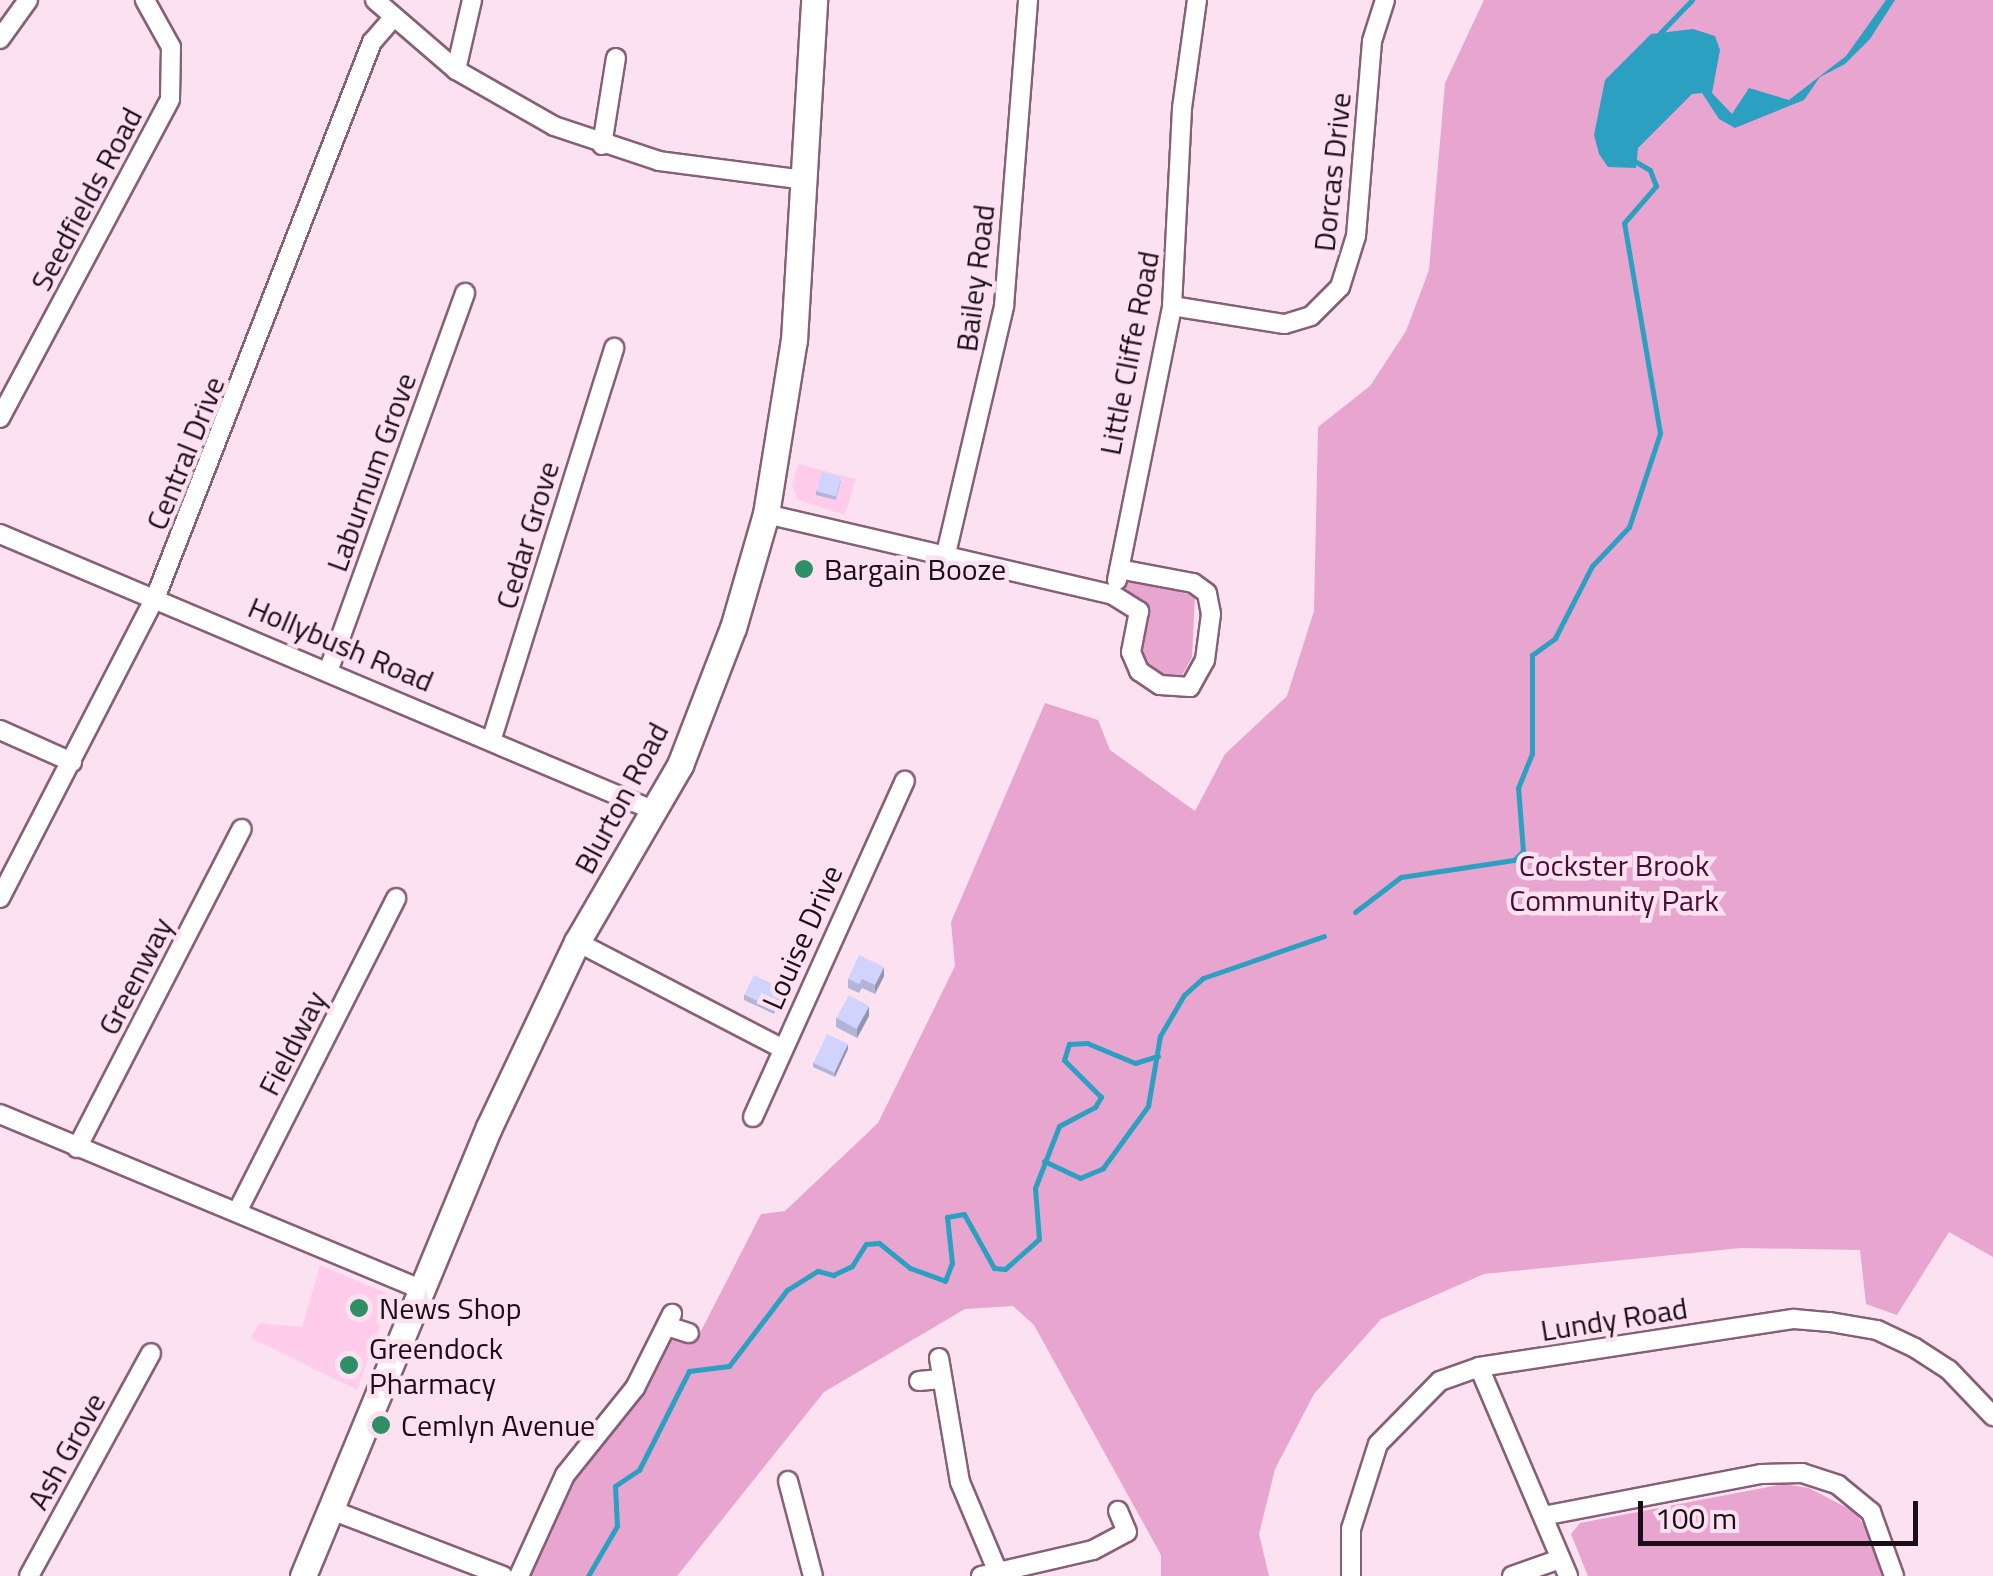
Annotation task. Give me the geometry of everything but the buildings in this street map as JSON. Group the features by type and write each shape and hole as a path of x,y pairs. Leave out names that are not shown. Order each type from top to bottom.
{"street":[{"path":"0,39 28,0"},
{"name":"Seedfields Road","path":"0,418 170,99 171,47 145,0"},
{"path":"375,0 456,70 529,114 602,146 717,172 806,180"},
{"path":"456,70 472,0"},
{"name":"Blurton Road","path":"303,1576 334,1511 488,1127 577,942 657,812 733,628 766,514 794,340 814,0"},
{"name":"Bailey Road","path":"945,558 1004,306 1028,0"},
{"name":"Little Cliffe Road","path":"1113,595 1172,306 1182,108 1197,0"},
{"name":"Dorcas Drive","path":"1172,306 1285,324 1311,316 1340,287 1356,236 1372,41 1385,0"},
{"name":"Central Drive","path":"0,898 156,596 372,42 393,18"},
{"path":"602,146 616,58"},
{"name":"Laburnum Grove","path":"329,669 465,294"},
{"name":"Cedar Grove","path":"492,738 614,348"},
{"path":"766,514 1113,595 1139,611 1131,652 1139,671 1160,686 1190,688 1205,660 1207,592 1193,582 1119,568"},
{"name":"Hollybush Road","path":"0,534 329,669 657,812"},
{"path":"0,730 72,762"},
{"name":"Louise Drive","path":"753,1118 905,780"},
{"name":"Greenway","path":"78,1148 242,829"},
{"name":"Fieldway","path":"237,1212 396,898"},
{"path":"577,942 784,1049"},
{"path":"0,1114 422,1290"},
{"path":"519,1576 576,1458 635,1388 670,1320 689,1333"},
{"name":"Lundy Road","path":"1351,1576 1351,1529 1378,1444 1440,1380 1480,1367 1794,1320 1830,1322 1877,1330 1915,1348 1949,1370 1993,1416"},
{"name":"Ash Grove","path":"29,1576 151,1353"},
{"path":"940,1358 960,1482 989,1573 1094,1550 1127,1532 1118,1512"},
{"path":"1480,1367 1564,1568 1512,1576"},
{"path":"919,1381 941,1379"},
{"path":"1543,1516 1761,1474 1802,1473 1838,1484 1871,1512 1894,1576"},
{"path":"783,1493 812,1576"},
{"path":"334,1511 503,1576"}],"shaded area":[{"path":"798,464 856,479 845,515 798,500 792,486"},
{"path":"320,1265 391,1295 357,1390 251,1338 259,1323 302,1327"}],"green space":[{"name":"Cockster Brook Community Park","path":"1484,0 1993,0 1993,1257 1949,1232 1897,1315 1866,1304 1860,1250 1741,1248 1484,1274 1381,1319 1314,1394 1275,1469 1259,1534 1269,1576 1161,1576 1161,1555 1034,1325 1013,1306 965,1309 824,1392 677,1576 506,1576 567,1454 647,1354 664,1318 700,1333 761,1214 785,1211 878,1123 955,966 951,922 1045,703 1098,720 1110,750 1195,811 1225,754 1287,696 1314,611 1318,427 1370,386 1406,331 1429,270 1445,83"},
{"path":"1121,577 1195,596 1192,657 1180,679 1157,677 1135,658 1142,620 1118,591"},
{"path":"1784,1484 1809,1488 1855,1512 1871,1536 1882,1576 1588,1576 1571,1534 1580,1523"}],"water":[{"path":"1886,0 1895,0 1870,39 1845,64 1820,77 1804,100 1735,128 1719,119 1702,93 1692,94 1638,148 1636,168 1608,167 1599,154 1594,135 1605,80 1651,34 1693,29 1715,36 1720,50 1712,93 1732,114 1749,88 1789,100 1846,56"}],"waterway":[{"path":"1660,33 1692,0"},
{"path":"1355,912 1401,877 1514,860 1523,851 1518,788 1532,754 1532,655 1555,638 1592,566 1629,527 1660,433 1624,223 1656,186 1650,170 1633,160"},
{"path":"1044,1161 1080,1178 1103,1168 1148,1106 1160,1036 1184,995 1203,978 1324,936"},
{"path":"588,1576 617,1526 615,1486 639,1470 689,1371 729,1366 787,1290 818,1271 833,1275 852,1266 866,1244 879,1243 910,1268 945,1281 952,1263 947,1217 964,1214 994,1268 1005,1269 1039,1239 1035,1188 1059,1126 1095,1107 1101,1097 1064,1060 1069,1044 1087,1043 1135,1063 1158,1056"}],"place":[{"name":"Bargain Booze","path":"804,569"},
{"name":"News Shop","path":"359,1308"},
{"name":"Greendock Pharmacy","path":"349,1365"},
{"name":"Cemlyn Avenue","path":"381,1425"}]}
